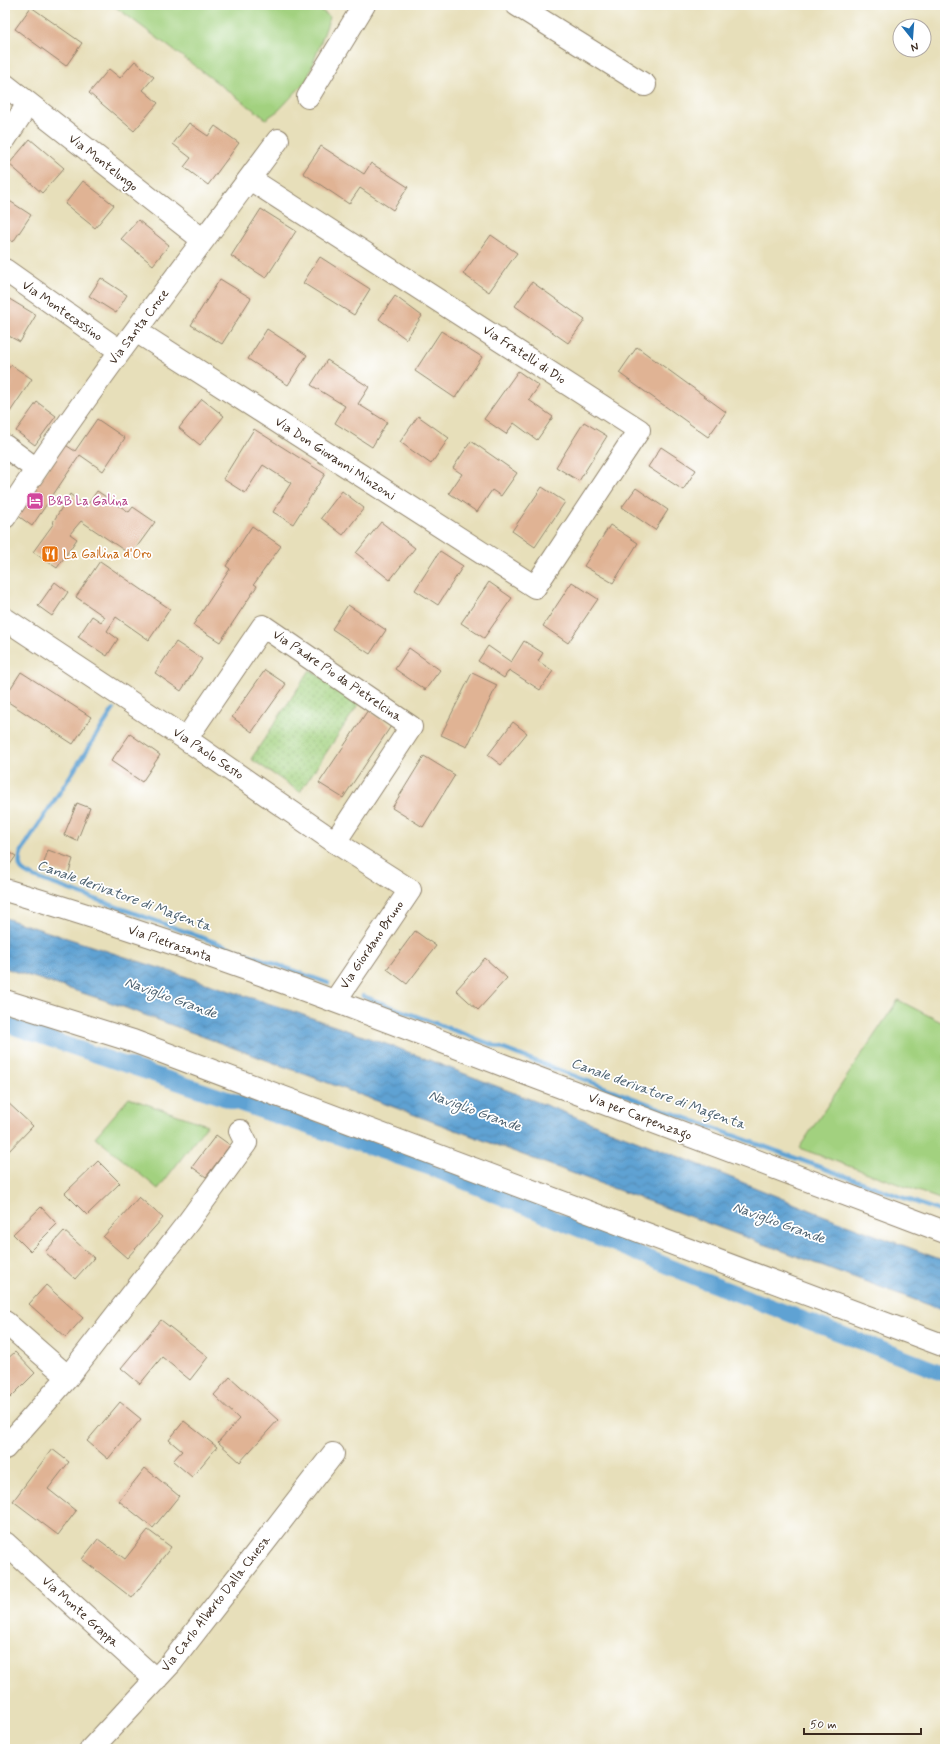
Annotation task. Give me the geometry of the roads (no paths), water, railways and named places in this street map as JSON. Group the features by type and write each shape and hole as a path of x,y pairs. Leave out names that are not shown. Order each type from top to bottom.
{"street":[{"path":"308,98 364,5"},
{"path":"517,5 645,85"},
{"name":"Via Montelungo","path":"5,85 203,240"},
{"path":"5,139 28,104"},
{"name":"Via Santa Croce","path":"5,517 36,469 120,351 278,140"},
{"name":"Via Fratelli di Dio","path":"250,179 639,430 535,587"},
{"name":"Via Montecassino","path":"5,270 120,351"},
{"name":"Via Don Giovanni Minzoni","path":"136,331 535,587"},
{"path":"5,446 36,469"},
{"name":"Via Paolo Sesto","path":"5,619 186,739 335,842 410,890"},
{"name":"Via Padre Pio da Pietrelcina","path":"186,739 264,626 411,727 335,842"},
{"name":"Via Pietrasanta","path":"5,890 71,910 335,1001"},
{"name":"Via Giordano Bruno","path":"335,1001 410,890"},
{"path":"5,1001 133,1041 945,1346"},
{"name":"Via per Carpenzago","path":"335,1001 945,1232"},
{"path":"5,1448 68,1376 188,1221 246,1143 240,1131"},
{"path":"5,1322 68,1376"},
{"name":"Via Carlo Alberto Dalla Chiesa","path":"91,1749 171,1663 332,1454"},
{"name":"Via Monte Grappa","path":"5,1543 156,1680"}],"water":[{"name":"Naviglio Grande","path":"5,918 292,1011 403,1050 690,1161 825,1216 945,1261 945,1311 104,1000 5,968"}],"waterway":[{"name":"Canale derivatore di Magenta","path":"113,710 21,852 19,862 23,871 34,877 328,983"},
{"name":"Canale derivatore di Magenta","path":"363,996 670,1112 945,1213"},
{"path":"5,1024 434,1169 704,1281 945,1374"}],"place":[{"name":"B&B La Galina","path":"35,501"},
{"name":"La Gallina d'Oro","path":"50,554"}]}
